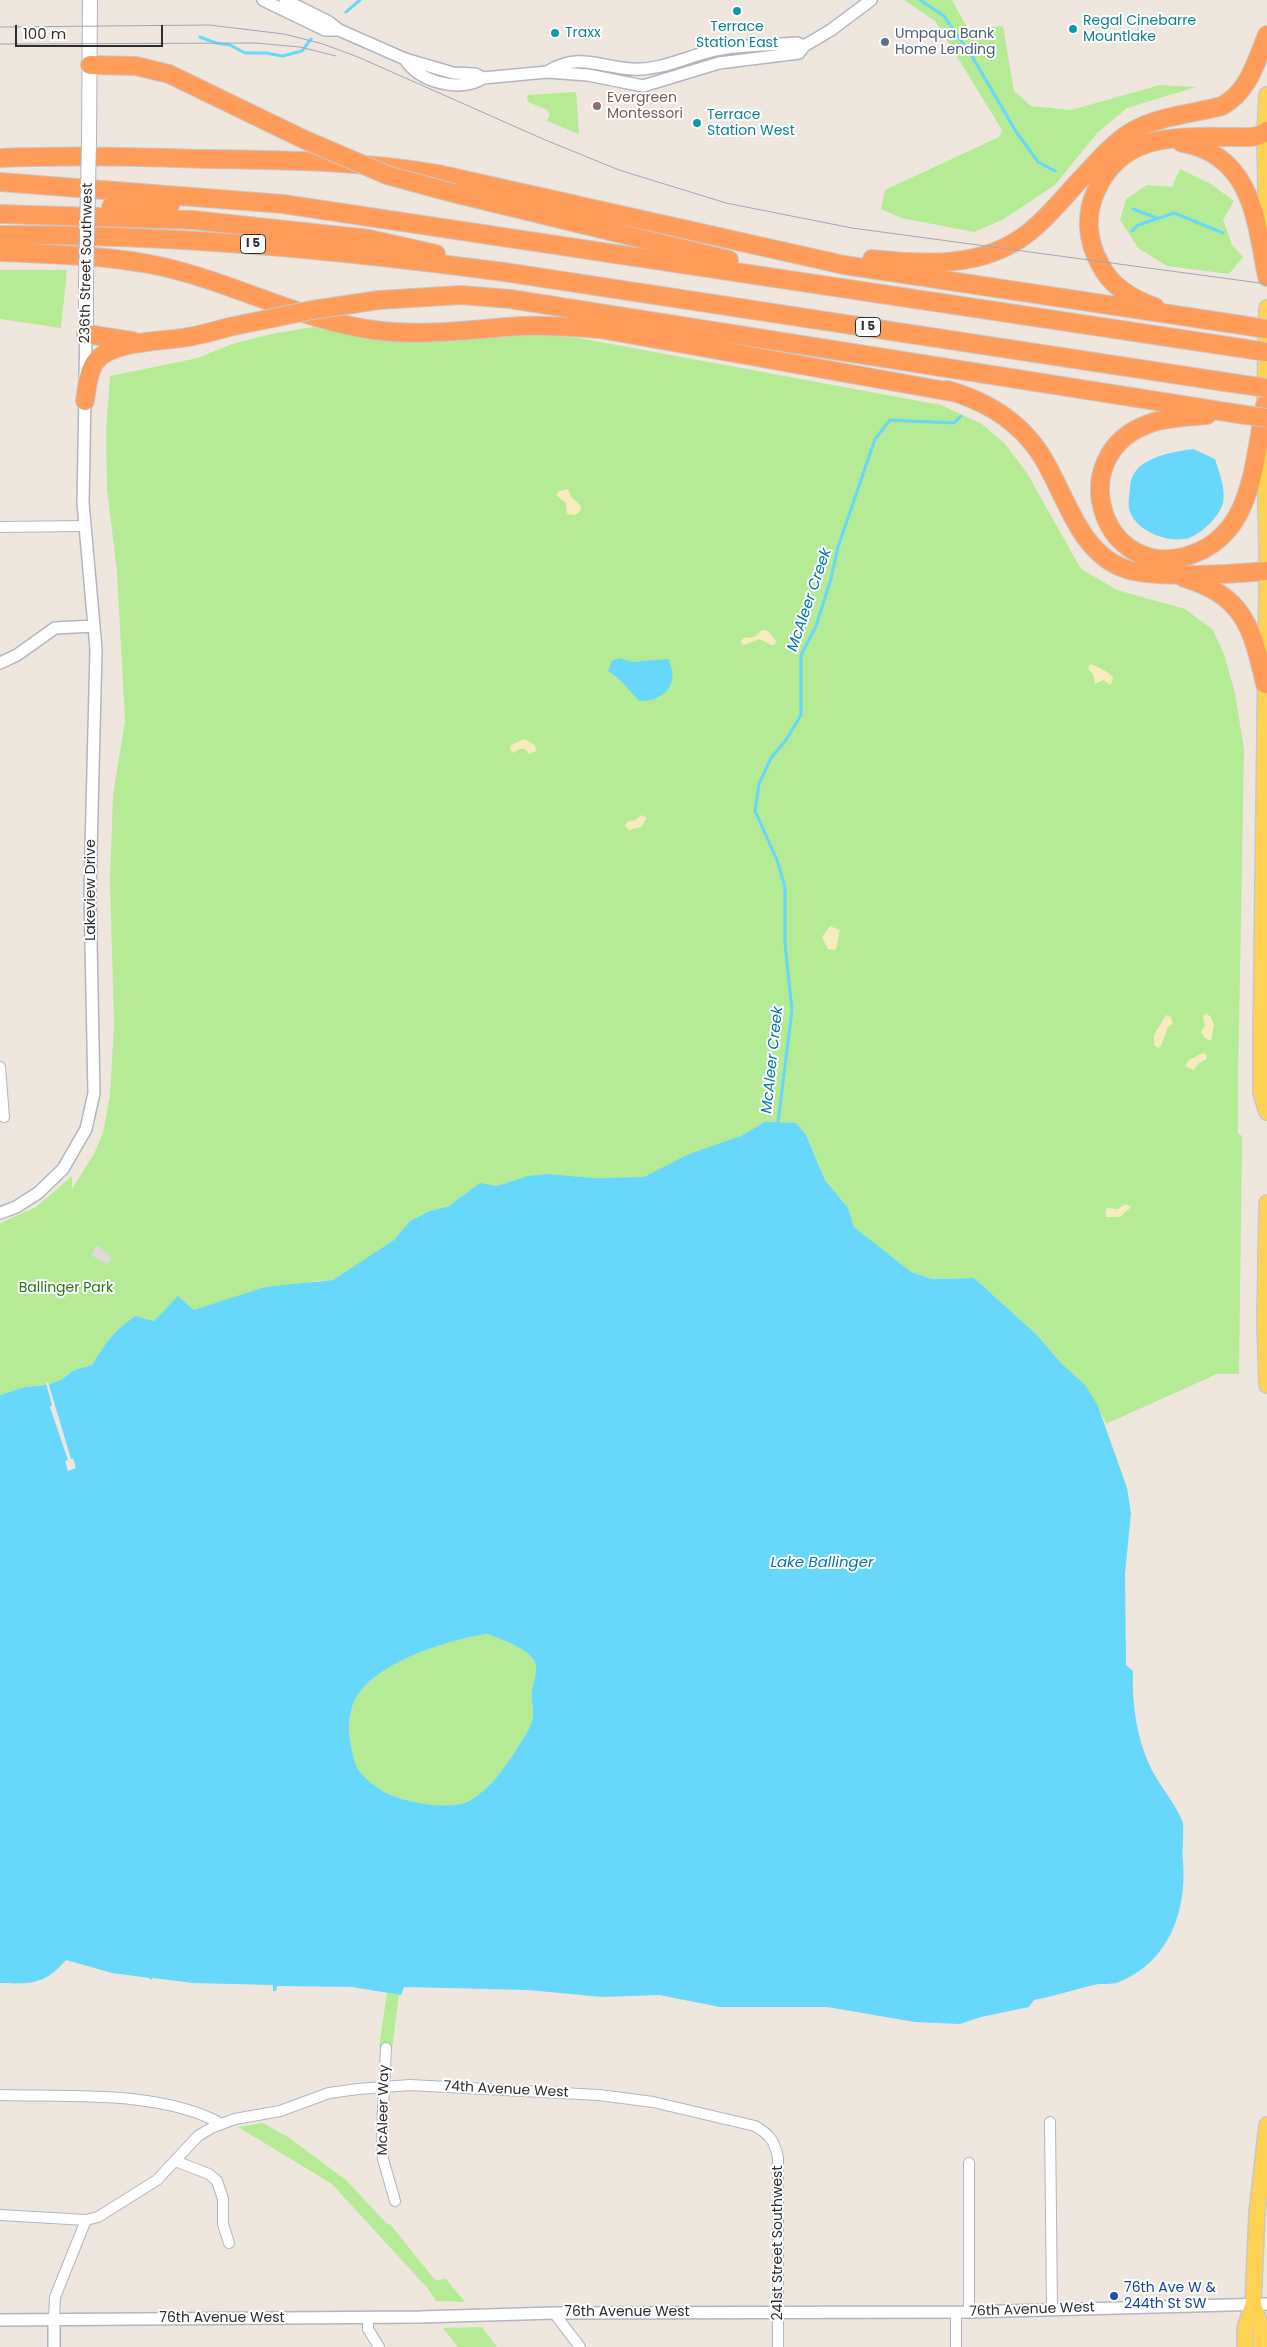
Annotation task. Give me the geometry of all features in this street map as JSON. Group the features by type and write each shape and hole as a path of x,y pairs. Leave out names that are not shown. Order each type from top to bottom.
{"highway":[{"path":"0,158 172,158 388,165 438,174 710,234 815,252 904,262 945,262 989,255 1029,233 1114,144 1131,131 1152,122 1222,106 1232,100 1241,92 1250,77 1267,35"},
{"path":"90,65 136,66 169,74 368,168 409,182 839,286"},
{"path":"1197,319 1132,298 1115,285 1103,271 1095,255 1089,228 1093,199 1109,170 1135,149 1166,137 1252,137 1266,132"},
{"path":"1135,149 1167,142 1191,145 1212,154 1229,166 1241,181 1251,202 1267,277"},
{"path":"0,182 258,202 839,286 1267,352"},
{"path":"0,203 110,207 258,202"},
{"path":"0,214 193,220 369,239 504,272"},
{"path":"710,234 753,246 844,266 1267,329"},
{"name":"I 5","path":"0,235 57,235 251,244 504,272 1232,383 1266,416"},
{"path":"0,252 104,258 151,264 210,280 307,316 376,331 449,333 555,325 600,329 958,393"},
{"path":"85,401 90,371 100,357 115,349 187,337 312,310 379,300 461,295 510,299 749,335 1239,414 1266,416 1238,516 1226,533 1201,551 1176,559 1148,557 1124,544 1107,523 1099,494 1104,466 1118,443 1141,427 1162,420 1239,414"},
{"path":"86,334 145,343"},
{"path":"749,335 958,393 994,409 1011,421 1031,441 1048,465 1076,522 1100,553 1124,569 1161,573 1267,571"},
{"path":"1161,573 1202,584 1214,589 1232,602 1246,621 1260,661 1265,684"}],"main road":[{"name":"236th Street Southwest","path":"86,334 90,0"},
{"path":"1267,95 1267,249"},
{"path":"1267,308 1267,559"},
{"path":"1267,583 1264,935 1261,1000 1261,1093 1267,1112"},
{"path":"1261,1000 1267,982"},
{"path":"1267,1203 1265,1323 1267,1385"},
{"path":"1261,2347 1256,2213 1267,2126"},
{"path":"1245,2347 1245,2328 1260,2304"}],"street":[{"path":"263,0 325,30 339,30"},
{"path":"284,0 330,22 339,30 405,59 410,69 444,84 475,84 483,78 547,72 588,74 644,86 719,63 799,53 804,46 830,30 870,0"},
{"path":"547,72 562,63 585,61 615,67 647,69 720,49 797,42 804,46"},
{"name":"236th Street Southwest","path":"85,526 86,334"},
{"path":"0,527 85,526"},
{"name":"Lakeview Drive","path":"0,1213 16,1207 38,1193 64,1169 81,1142 92,1107 94,1080 90,892 96,649 85,526"},
{"path":"0,663 17,655 55,628 94,626"},
{"path":"0,1067 4,1117"},
{"name":"McAleer Way","path":"386,2048 383,2088 383,2159 395,2201"},
{"name":"74th Avenue West","path":"222,2124 235,2119 280,2111 329,2093 410,2085 564,2093 652,2102 755,2126 774,2140"},
{"path":"0,2095 156,2102 200,2113 222,2124"},
{"path":"1050,2122 1052,2309"},
{"path":"0,2215 86,2220 98,2217 130,2199 157,2180 198,2136 222,2124"},
{"name":"241st Street Southwest","path":"774,2140 778,2157 778,2347"},
{"path":"175,2161 210,2174 217,2181 223,2199 223,2224 230,2242"},
{"path":"969,2163 969,2312"},
{"path":"54,2347 55,2297 86,2220"},
{"name":"76th Avenue West","path":"0,2320 368,2318 554,2313 778,2314 969,2312 1260,2304"},
{"path":"956,2312 956,2347"},
{"path":"554,2313 580,2347"},
{"path":"368,2318 368,2329 379,2347"}],"green space":[{"path":"904,0 952,0 968,29 1003,26 1014,91 1031,106 1071,110 1160,85 1196,87 1127,108 1097,133 1055,185 1004,219 974,232 901,218 881,209 885,190 999,137 1002,130 935,21"},
{"path":"576,92 579,134 547,121 550,114 547,110 528,102 527,95"},
{"path":"1180,169 1211,184 1234,201 1223,220 1232,245 1243,257 1229,274 1167,266 1138,248 1120,220 1126,199 1147,185 1172,187"},
{"path":"0,270 67,270 61,328 0,319"},
{"name":"Ballinger Park","path":"313,327 382,339 538,334 579,338 941,405 982,424 1005,444 1027,473 1081,569 1117,590 1185,609 1213,630 1224,654 1235,693 1244,749 1238,1084 1238,1133 1242,1136 1239,1374 1217,1374 1106,1424 1098,1406 1036,1334 974,1278 932,1279 911,1272 854,1227 848,1208 825,1180 806,1135 764,1122 741,1136 644,1177 593,1178 568,1176 460,1199 449,1206 430,1211 410,1221 394,1240 333,1280 315,1281 194,1310 178,1297 154,1321 135,1316 127,1322 110,1338 92,1365 74,1370 61,1380 46,1385 25,1387 0,1395 0,1223 36,1207 72,1176 72,1189 94,1154 103,1133 110,1096 114,1025 110,881 113,795 125,721 117,572 107,488 106,431 110,376 198,358 232,344 271,334"},
{"path":"488,1634 525,1651 534,1660 537,1668 532,1689 533,1713 531,1725 502,1771 484,1790 471,1800 463,1804 452,1805 427,1804 401,1799 383,1791 368,1780 356,1765 349,1734 351,1709 359,1693 370,1681 400,1661 437,1646"},
{"path":"387,1993 399,1994 392,2048 379,2047"},
{"path":"263,2123 288,2137 346,2180 387,2224 390,2224 435,2280 446,2279 465,2302 436,2301 429,2290 332,2184 238,2127"},
{"path":"482,2327 497,2347 458,2347 443,2328"}],"sand":[{"path":"568,489 571,497 581,507 581,510 575,515 567,514 566,503 556,495 559,491"},
{"path":"762,630 768,631 776,641 775,645 760,639 743,645 741,641 743,638 754,637"},
{"path":"1090,664 1111,675 1113,677 1112,683 1110,685 1103,680 1095,684 1093,674 1088,669"},
{"path":"524,739 535,745 536,751 529,754 525,749 520,749 513,753 510,749 511,745"},
{"path":"642,815 647,818 641,827 629,830 625,826 627,822 635,820"},
{"path":"830,926 840,930 836,949 834,950 828,949 822,937"},
{"path":"1206,1013 1211,1017 1214,1025 1211,1041 1205,1038 1201,1032 1205,1026 1203,1017"},
{"path":"1166,1015 1171,1017 1173,1024 1168,1027 1161,1046 1158,1048 1154,1045 1154,1035"},
{"path":"1203,1053 1206,1054 1207,1059 1199,1063 1194,1070 1185,1066 1189,1060"},
{"path":"1125,1204 1131,1207 1120,1217 1106,1217 1105,1212 1107,1208 1118,1209"}],"shaded area":[{"path":"97,1245 112,1258 106,1264 91,1255"}],"water":[{"path":"1193,449 1215,459 1224,492 1221,508 1209,524 1189,538 1172,539 1153,534 1138,524 1132,517 1129,509 1132,479 1136,470 1143,464 1162,455"},
{"path":"619,658 633,662 668,659 672,668 672,676 668,689 656,698 639,701 621,681 608,671 612,661"},
{"name":"Lake Ballinger","path":"764,1122 796,1123 806,1135 825,1180 848,1208 854,1227 911,1272 932,1279 974,1278 1036,1334 1061,1363 1086,1386 1098,1406 1127,1488 1131,1513 1125,1574 1126,1665 1133,1671 1133,1698 1137,1724 1148,1762 1183,1823 1183,1880 1178,1916 1171,1933 1151,1962 1119,1982 1093,1985 1034,2000 1029,2007 981,2017 960,2024 915,2022 827,2007 720,2007 659,1995 602,1997 528,1990 404,1987 401,1995 352,1987 277,1986 276,1991 273,1991 273,1985 193,1983 153,1978 150,1980 150,1978 112,1973 66,1960 44,1979 29,1983 0,1983 0,1395 25,1387 46,1385 61,1380 74,1370 92,1365 110,1338 127,1322 135,1316 154,1321 178,1296 194,1310 265,1287 333,1280 394,1240 410,1221 430,1211 449,1206 480,1183 497,1186 528,1176 548,1174 593,1178 644,1177 689,1154 741,1136","holes":["488,1634 525,1651 536,1664 532,1689 533,1713 531,1725 502,1771 484,1790 471,1800 463,1804 452,1805 427,1804 401,1799 383,1791 368,1780 356,1765 349,1734 351,1709 359,1693 370,1681 400,1661 437,1646"]}],"pier":[{"path":"48,1382 71,1459 73,1458 76,1468 68,1471 65,1461 68,1460 50,1407 52,1405 46,1383"}],"waterway":[{"path":"346,12 360,0"},
{"path":"920,0 944,16 973,58 1015,130 1038,162 1055,171"},
{"path":"200,37 216,43 230,45 245,53 266,53 282,56 302,51 311,39"},
{"path":"675,71 714,57 751,54"},
{"path":"571,68 631,75"},
{"path":"1133,209 1155,217"},
{"name":"McAleer Creek","path":"1132,231 1138,225 1174,213 1223,233"},
{"name":"McAleer Creek","path":"778,1122 792,1010 785,944 785,887 777,860 755,811 759,784 771,758 786,740 801,715 801,655 816,626 831,579 838,547 875,439 890,420 954,423 961,416"}],"tram line":[{"path":"0,27 209,25 284,34 323,44 358,57 543,139 619,170 726,203 852,228 1267,284"},
{"path":"0,44 255,43 300,47 336,56"}],"place":[{"name":"Terrace Station East","path":"737,11"},
{"name":"Regal Cinebarre Mountlake","path":"1073,29"},
{"name":"Traxx","path":"555,33"},
{"name":"Umpqua Bank Home Lending","path":"885,42"},
{"name":"Evergreen Montessori","path":"597,106"},
{"name":"Terrace Station West","path":"697,123"},
{"name":"76th Ave W & 244th St SW","path":"1114,2296"}]}
